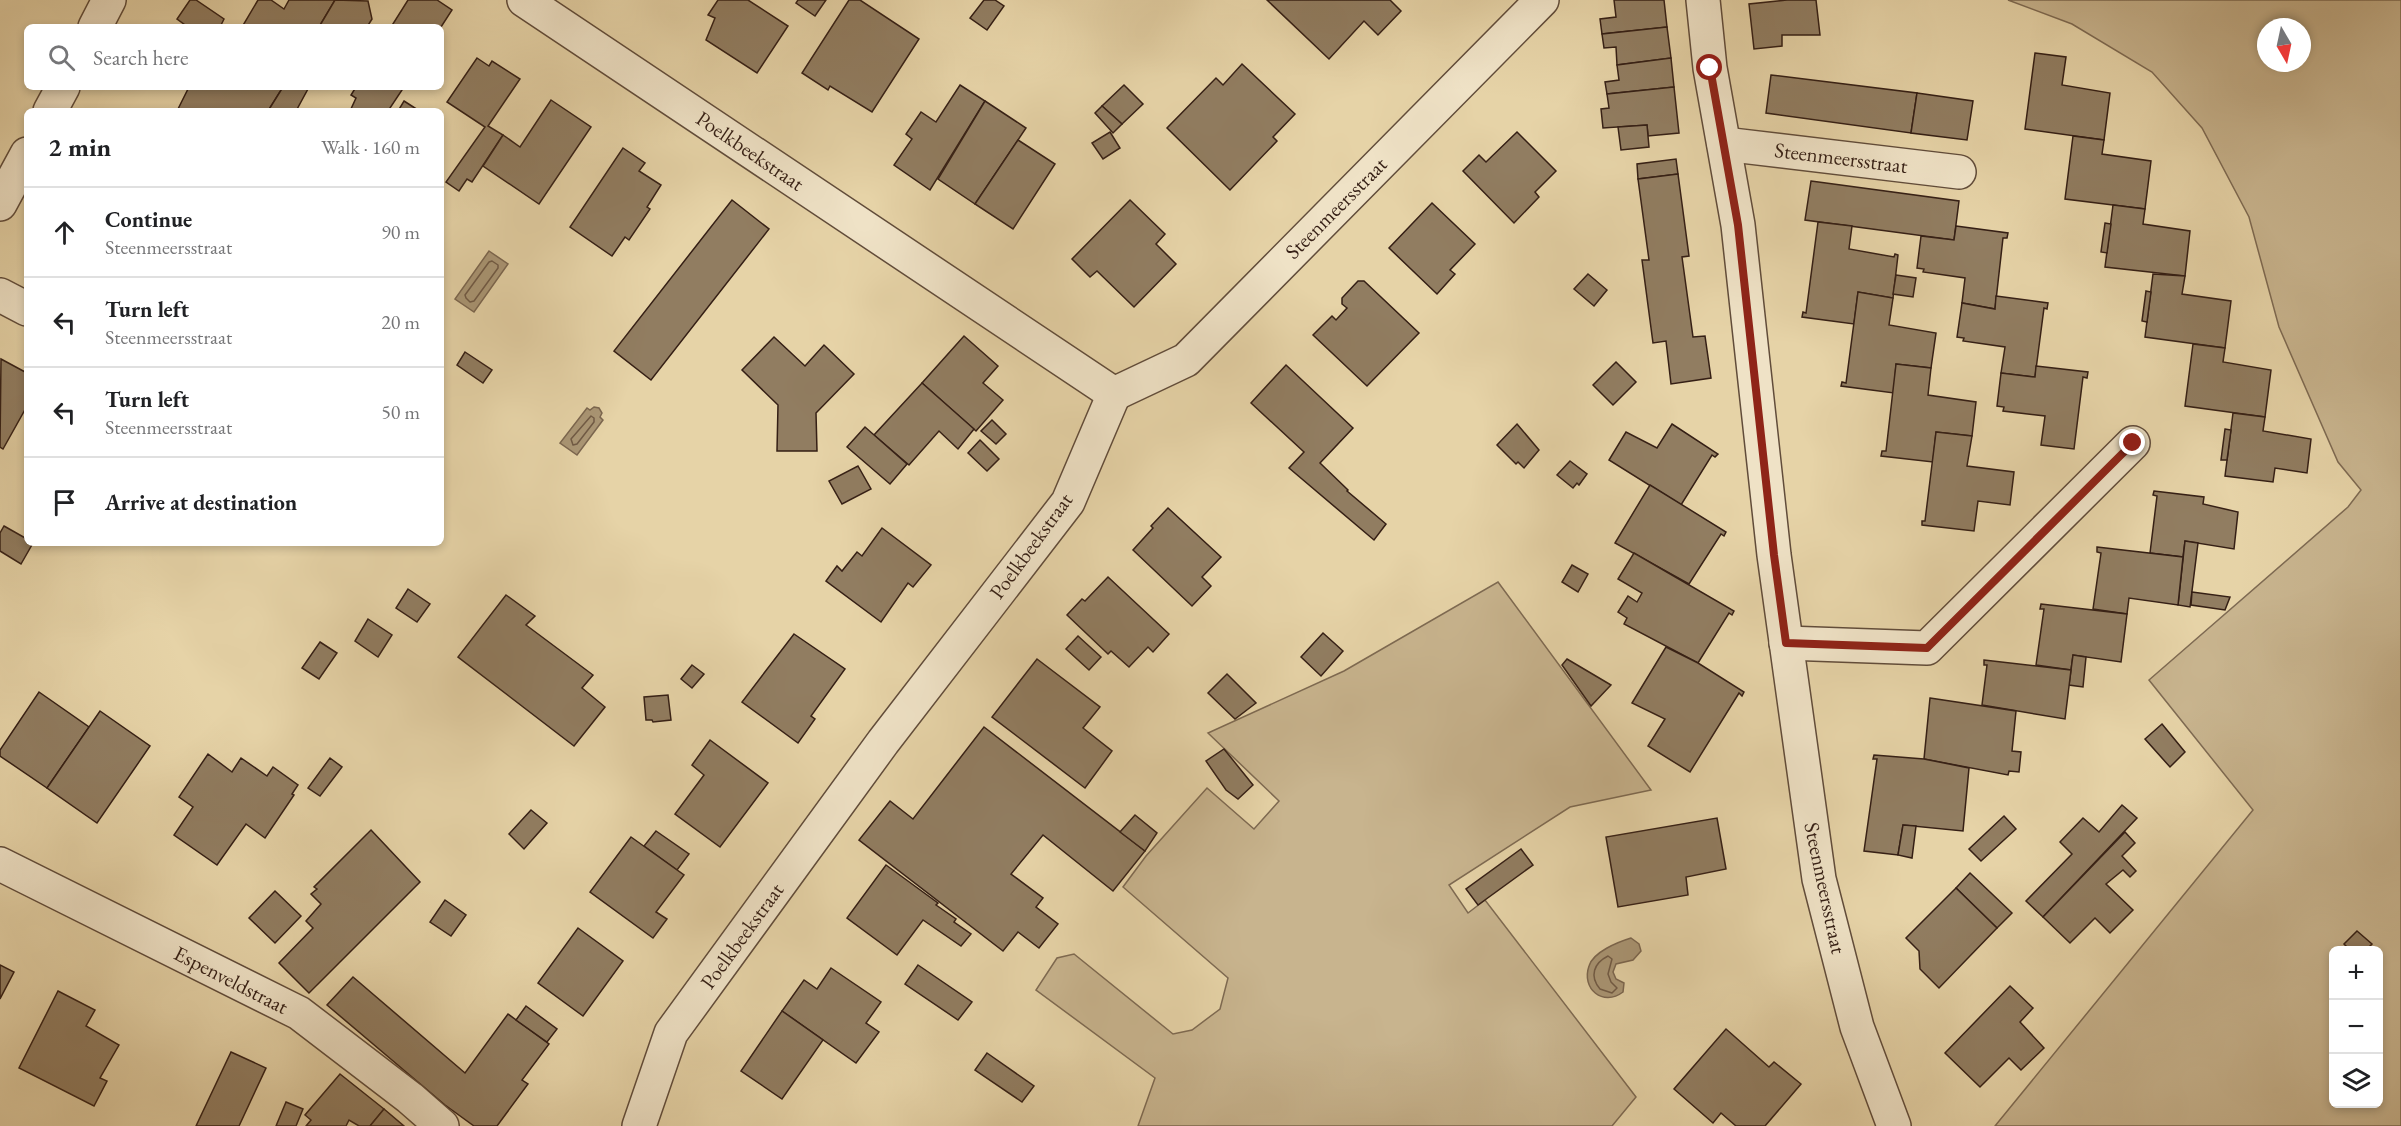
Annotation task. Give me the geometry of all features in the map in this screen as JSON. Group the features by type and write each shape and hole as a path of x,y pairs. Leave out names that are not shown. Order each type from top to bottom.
{"street":[{"path":"97,24 110,0"},
{"name":"Poelkbeekstraat","path":"524,0 1114,394 1068,502 883,742 671,1033 639,1126"},
{"name":"Steenmeersstraat","path":"1114,394 1186,360 1542,0"},
{"name":"Steenmeersstraat","path":"1703,0 1710,68 1738,225 1774,555 1819,879 1857,1027 1894,1126"},
{"path":"52,108 61,90"},
{"name":"Steenmeersstraat","path":"1724,144 1959,172"},
{"path":"0,204 24,160"},
{"path":"0,295 24,307"},
{"path":"1786,643 1927,648 2133,443"},
{"name":"Espenveldstraat","path":"0,864 299,1013 410,1098 442,1126"}],"shaded area":[{"path":"2008,0 2401,0 2401,1126 1995,1126 2253,810 2149,680 2348,507 2361,490 2338,462 2279,327 2249,217 2202,128 2152,72 2072,24"},
{"path":"1498,582 1651,790 1570,807 1449,885 1468,913 1485,900 1636,1097 1612,1126 1138,1126 1155,1078 1036,990 1057,958 1074,954 1173,1034 1192,1030 1220,1009 1228,978 1123,887 1146,856 1207,788 1254,829 1279,801 1208,733 1344,671"}],"water":[{"path":"489,251 508,264 474,312 455,299"},
{"path":"594,407 599,408 602,413 600,417 603,420 577,455 560,443 587,408 590,410"},
{"path":"1631,938 1639,944 1641,951 1633,960 1616,964 1613,972 1616,979 1624,983 1623,992 1608,998 1601,996 1591,988 1588,982 1587,974 1591,961 1607,948"}],"building":[{"path":"190,0 196,0 224,19 222,24 184,24 177,19"},
{"path":"258,0 271,0 284,9 289,0 335,0 321,24 244,24"},
{"path":"335,0 368,1 372,19 369,24 321,24"},
{"path":"408,0 437,0 452,10 443,24 393,24"},
{"path":"718,0 748,0 788,26 757,73 706,40 715,18 708,15"},
{"path":"798,0 826,0 815,16 796,3"},
{"path":"849,0 860,0 919,39 872,112 830,86 828,90 802,73"},
{"path":"984,0 995,0 1004,6 987,30 970,18"},
{"path":"1267,0 1390,0 1401,11 1378,35 1364,21 1329,59"},
{"path":"1614,0 1664,0 1667,27 1602,34 1600,19 1616,17"},
{"path":"1816,0 1820,35 1782,35 1782,46 1754,49 1749,4"},
{"path":"1667,27 1671,58 1617,65 1616,47 1604,48 1602,34"},
{"path":"2035,53 2066,57 2062,85 2110,93 2104,140 2025,129"},
{"path":"477,58 489,66 492,61 520,79 488,126 503,135 472,182 467,179 459,191 446,182 485,127 447,102"},
{"path":"1671,58 1674,87 1607,94 1605,82 1619,80 1617,65"},
{"path":"1242,64 1295,114 1273,137 1277,141 1230,190 1167,128 1216,78 1223,85"},
{"path":"1771,75 1917,93 1911,133 1766,113"},
{"path":"960,85 985,101 930,190 894,165 912,139 906,134 921,112 936,122"},
{"path":"1124,85 1143,104 1122,124 1102,106"},
{"path":"1674,87 1679,133 1648,136 1647,125 1603,128 1601,109 1609,108 1607,94"},
{"path":"188,90 281,90 270,108 178,108"},
{"path":"281,90 307,90 298,108 270,108"},
{"path":"354,90 402,90 390,108 351,108 356,98 351,95"},
{"path":"1917,93 1973,101 1967,140 1911,133"},
{"path":"551,100 591,127 539,204 483,166 503,135 520,147"},
{"path":"404,101 415,108 400,108"},
{"path":"985,101 1026,128 975,204 938,179"},
{"path":"1102,106 1122,124 1113,133 1095,113"},
{"path":"1647,125 1649,147 1621,150 1618,127"},
{"path":"1110,132 1120,148 1103,159 1092,143"},
{"path":"1517,132 1556,171 1535,192 1539,197 1514,223 1463,171 1479,155 1486,162"},
{"path":"2073,136 2104,140 2102,154 2151,161 2145,209 2065,199"},
{"path":"1018,140 1055,164 1013,229 975,204"},
{"path":"623,148 645,163 639,171 661,185 647,207 650,209 629,240 625,237 612,256 570,227"},
{"path":"1676,159 1678,174 1638,179 1637,164"},
{"path":"1678,174 1689,256 1682,257 1693,337 1705,336 1711,378 1671,384 1666,341 1653,343 1642,260 1649,260 1638,179"},
{"path":"1811,181 1959,201 1954,240 1805,220"},
{"path":"732,200 769,229 651,380 614,351"},
{"path":"1130,200 1165,234 1156,244 1176,264 1134,307 1097,271 1090,277 1072,259"},
{"path":"1432,203 1475,244 1450,270 1455,274 1437,294 1389,248"},
{"path":"2113,205 2145,209 2143,224 2190,231 2185,276 2105,267"},
{"path":"1818,222 1852,226 1849,249 1894,257 1895,254 1898,255 1893,298 1858,292 1854,324 1802,317 1803,312 1806,313"},
{"path":"2105,223 2111,224 2107,253 2101,252"},
{"path":"1956,226 2008,233 2007,238 2003,238 1995,309 1962,303 1965,278 1923,272 1924,269 1917,268 1921,236 1954,240"},
{"path":"1588,274 1607,290 1594,306 1574,289"},
{"path":"2153,274 2185,276 2182,294 2231,301 2225,348 2145,337"},
{"path":"1896,275 1916,278 1913,297 1893,294"},
{"path":"1358,281 1364,281 1419,333 1367,386 1313,335 1332,316 1336,320 1347,308 1342,304 1342,298"},
{"path":"2146,291 2151,292 2147,322 2142,321"},
{"path":"1858,292 1893,298 1889,325 1936,333 1931,368 1896,364 1894,393 1841,386 1842,382 1846,383"},
{"path":"1996,296 2048,303 2047,309 2044,308 2035,377 2001,373 2005,347 1963,341 1964,338 1957,337 1962,303 1995,309"},
{"path":"964,336 998,366 983,383 1003,400 976,431 922,383"},
{"path":"774,337 805,366 824,345 854,374 816,413 817,451 777,451 778,405 742,370"},
{"path":"2193,344 2225,348 2223,362 2271,370 2265,417 2185,406"},
{"path":"465,352 492,370 483,383 457,365"},
{"path":"1,359 24,371 24,411 3,449 0,447"},
{"path":"1616,362 1636,382 1613,405 1593,385"},
{"path":"1896,364 1931,368 1928,395 1976,402 1972,436 1936,432 1933,462 1881,456 1882,451 1886,451"},
{"path":"1286,365 1353,428 1320,463 1347,491 1386,524 1374,540 1289,468 1304,452 1251,403"},
{"path":"2036,366 2088,372 2087,378 2083,377 2074,449 2041,445 2045,416 2003,411 2004,407 1997,406 2001,373 2035,377"},
{"path":"922,383 974,429 958,449 939,431 909,465 874,435"},
{"path":"2233,413 2265,417 2263,431 2311,439 2307,473 2275,468 2273,482 2225,476"},
{"path":"992,420 1006,434 996,444 981,431"},
{"path":"1517,424 1539,450 1524,468 1518,462 1516,464 1497,445"},
{"path":"1672,424 1718,454 1715,457 1712,455 1681,505 1609,460 1626,432 1657,448"},
{"path":"865,427 907,464 890,484 847,447"},
{"path":"2225,429 2231,430 2227,460 2221,460"},
{"path":"1936,432 1972,436 1967,466 2014,472 2010,505 1978,501 1974,531 1922,525 1922,521 1925,521"},
{"path":"980,440 999,459 987,471 968,453"},
{"path":"1570,461 1587,474 1579,485 1577,483 1573,488 1557,475"},
{"path":"858,466 871,489 842,504 829,481"},
{"path":"1650,485 1726,532 1724,536 1721,534 1689,584 1615,543"},
{"path":"2154,491 2204,497 2203,504 2238,512 2234,549 2185,541 2183,557 2150,553 2157,496 2153,495"},
{"path":"1168,508 1221,557 1202,577 1211,586 1192,606 1133,550"},
{"path":"4,526 24,537 24,546 31,546 21,564 0,551 0,533"},
{"path":"882,528 931,565 913,587 908,583 881,622 826,581 837,566 842,571 857,552 862,556"},
{"path":"2185,541 2198,543 2190,607 2178,605"},
{"path":"2097,547 2183,557 2178,605 2129,598 2127,614 2093,609 2101,553 2097,552"},
{"path":"1634,553 1734,611 1732,615 1729,613 1698,663 1624,624 1627,618 1618,612 1628,596 1637,602 1642,593 1618,579"},
{"path":"1572,565 1588,574 1578,592 1562,582"},
{"path":"1108,577 1169,634 1153,652 1148,647 1129,667 1111,651 1108,654 1067,615 1082,599 1085,601"},
{"path":"408,589 430,604 417,622 396,608"},
{"path":"2192,592 2230,597 2225,610 2191,605"},
{"path":"506,595 535,616 526,625 593,675 582,688 605,707 574,746 458,657"},
{"path":"2041,604 2127,614 2121,662 2073,655 2071,670 2036,665 2044,609 2040,609"},
{"path":"368,619 392,635 378,657 355,641"},
{"path":"1323,633 1343,651 1321,676 1301,657"},
{"path":"794,634 845,669 811,716 815,719 798,743 742,702"},
{"path":"1078,636 1101,657 1089,670 1066,649"},
{"path":"320,642 337,653 319,679 302,668"},
{"path":"1666,647 1698,663 1744,692 1742,696 1739,693 1690,772 1648,746 1665,719 1632,703"},
{"path":"2073,655 2086,657 2083,687 2069,685"},
{"path":"1037,659 1100,707 1083,728 1112,751 1085,788 992,717"},
{"path":"1567,659 1611,685 1591,706 1562,665"},
{"path":"1984,660 2071,670 2065,719 1982,705 1987,665 1984,665"},
{"path":"692,665 704,674 692,688 681,679"},
{"path":"1227,674 1256,703 1235,719 1208,693"},
{"path":"39,692 89,727 47,788 0,756 0,750"},
{"path":"668,695 671,720 653,722 646,720 644,697"},
{"path":"1930,698 2016,711 2012,751 2021,752 2019,772 2009,771 2008,775 1924,759"},
{"path":"100,711 150,746 97,823 47,788"},
{"path":"2162,724 2185,752 2170,767 2145,739"},
{"path":"984,727 1145,851 1113,891 1043,835 1011,874 1043,898 1036,907 1058,924 1039,948 1018,932 1003,951 859,840 890,801 913,819"},
{"path":"710,740 768,783 720,847 675,814 704,775 692,765"},
{"path":"1224,749 1253,785 1238,799 1226,790 1206,761"},
{"path":"208,754 232,772 241,758 267,776 273,767 298,785 292,794 294,795 265,838 246,824 217,865 174,835 193,807 179,797"},
{"path":"1874,755 1924,759 1969,768 1963,831 1903,825 1898,855 1864,851 1877,759 1873,759"},
{"path":"330,758 342,767 320,796 308,788"},
{"path":"2122,805 2137,818 2043,917 2026,901 2072,854 2060,842 2083,818 2099,832"},
{"path":"531,810 547,823 524,849 509,834"},
{"path":"1135,815 1157,833 1145,851 1120,832"},
{"path":"2004,816 2016,829 1981,861 1969,849"},
{"path":"1717,818 1726,869 1686,877 1688,895 1618,907 1606,837"},
{"path":"1903,825 1916,826 1912,858 1898,855"},
{"path":"371,830 420,882 309,993 279,963 313,928 306,921 321,904 311,894 317,889 314,887"},
{"path":"656,831 689,854 677,870 644,846"},
{"path":"2125,832 2135,843 2122,856 2136,871 2130,877 2123,870 2106,884 2133,910 2110,933 2095,918 2070,943 2043,917"},
{"path":"631,837 684,875 656,912 667,919 653,938 590,892"},
{"path":"1521,849 1533,865 1478,905 1466,889"},
{"path":"886,865 938,903 936,905 956,919 954,922 971,934 961,946 923,920 897,955 847,918"},
{"path":"1970,873 2012,913 1997,928 1956,888"},
{"path":"1956,888 1997,928 1939,988 1920,969 1919,951 1906,938"},
{"path":"275,891 301,916 275,943 249,918"},
{"path":"445,900 466,915 451,936 430,922"},
{"path":"578,928 623,961 583,1016 538,983"},
{"path":"2357,931 2372,944 2370,946 2346,946 2344,944"},
{"path":"0,965 14,972 0,999"},
{"path":"918,965 972,1002 958,1020 905,984"},
{"path":"831,968 881,1002 866,1023 879,1032 856,1063 782,1011 804,980 817,989"},
{"path":"353,977 465,1073 508,1014 549,1044 522,1080 528,1084 497,1126 474,1126 445,1105 327,1005"},
{"path":"2010,986 2033,1008 2020,1022 2044,1048 2021,1070 2009,1058 1980,1087 1945,1053"},
{"path":"58,991 95,1010 86,1026 119,1045 100,1078 107,1081 94,1106 19,1068"},
{"path":"526,1006 557,1029 547,1042 516,1020"},
{"path":"782,1011 823,1040 782,1099 741,1071"},
{"path":"1726,1029 1769,1067 1774,1062 1801,1084 1765,1126 1736,1126 1721,1113 1713,1123 1674,1089"},
{"path":"231,1052 266,1068 239,1126 196,1126"},
{"path":"987,1053 1034,1086 1022,1102 975,1070"},
{"path":"340,1074 384,1109 370,1126 359,1126 349,1120 346,1126 306,1126 311,1120 305,1115"},
{"path":"286,1102 303,1109 296,1126 276,1126"},
{"path":"384,1109 404,1126 370,1126"}],"route":[{"path":"1710,68 1738,225 1774,555 1786,643 1927,648 2133,443"}]}
